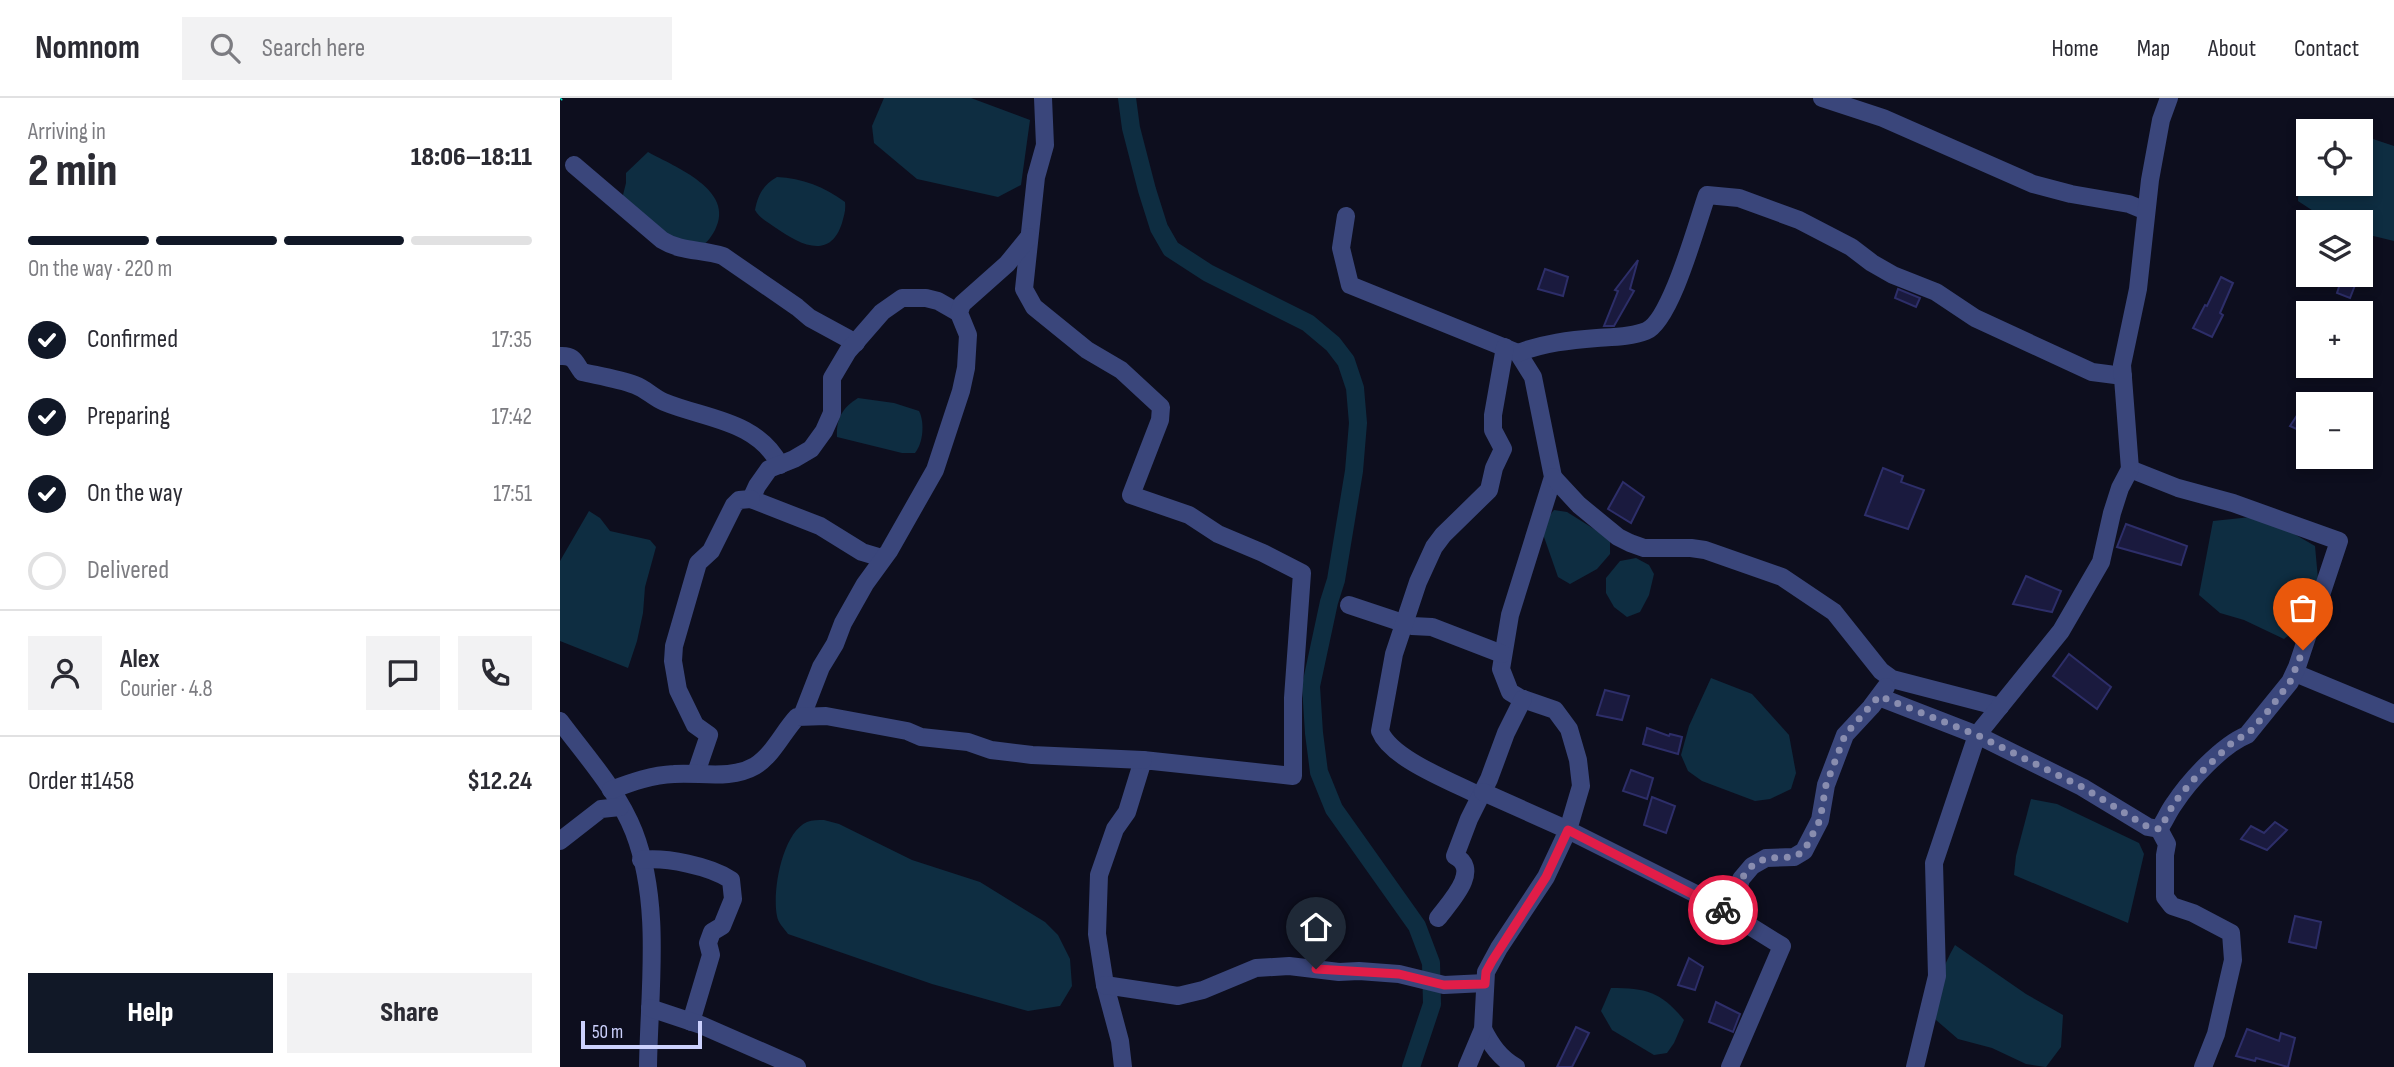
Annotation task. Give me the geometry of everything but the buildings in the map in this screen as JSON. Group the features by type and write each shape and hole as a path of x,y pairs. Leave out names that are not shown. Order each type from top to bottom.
{"street":[{"path":"611,790 661,775 732,774 756,766 772,750 797,716 834,717 921,737 968,742 991,750 1032,755 1143,760 1293,776 1293,698 1300,628 1301,573 1264,553 1218,534 1189,515 1131,495 1160,420 1161,407 1121,370 1087,350 1034,307 1024,289 1036,177 1045,145 1042,98"},
{"path":"1822,98 1909,129 2033,184 2129,204 2146,211"},
{"path":"1915,1067 1937,976 1934,863 1977,735 2061,631 2101,562 2112,513 2130,469 2122,365 2138,289 2146,232 2146,211 2161,120 2169,98"},
{"path":"574,165 674,248 712,252 723,256 815,322 856,343"},
{"path":"1511,350 1649,331 1664,311 1683,270 1707,195 1740,198 1798,220 1851,247 1893,275 1936,292 1975,318 2092,372 2123,376"},
{"path":"1346,216 1341,248 1350,285 1511,350 1533,377 1552,477 1510,615 1501,669 1503,680 1510,692 1555,710 1569,729 1575,747 1581,786 1568,830 1546,877 1486,972 1483,1028 1467,1067"},
{"path":"959,313 967,299 1007,264 1029,237"},
{"path":"751,499 769,469 811,449 831,414 832,378 856,343 882,313 902,298 926,298 939,301 959,313 968,335 966,368 958,402 928,486 843,623 813,685 802,716"},
{"path":"1511,350 1493,415 1493,430 1503,449 1494,468 1489,490 1461,515 1434,547 1418,582 1394,654 1380,731 1384,740 1401,756 1568,830 1708,900 1782,946 1730,1067"},
{"path":"560,356 573,358 579,363 582,372 636,386 663,401 729,421 764,443 780,465"},
{"path":"2130,469 2178,488 2233,503 2339,541 2290,682 2247,735 2236,739 2192,781 2174,803 2160,829"},
{"path":"1552,477 1579,505 1618,537 1630,543 1644,548 1705,550 1782,577 1833,612 1881,671 1892,678 2000,707"},
{"path":"696,773 709,735 695,725 678,690 673,661 674,646 698,563 710,551 734,505 739,500 751,499 820,526 862,552 882,558"},
{"path":"1349,605 1405,623 1432,628 1502,654"},
{"path":"2295,673 2394,714"},
{"path":"1739,919 1737,894 1741,879 1752,866 1766,858 1794,857 1804,851 1820,820 1826,785 1845,735 1892,678"},
{"path":"1879,696 1977,735 2082,787 2148,827 2160,829"},
{"path":"1438,918 1451,903 1464,880 1466,867 1462,860 1455,856 1523,699"},
{"path":"560,721 611,790 634,832 648,884 652,949 648,1067"},
{"path":"1123,1067 1097,934 1099,875 1115,829 1127,811 1143,760"},
{"path":"560,841 601,809 620,807"},
{"path":"2160,829 2167,844 2165,897 2172,906 2193,913 2231,933 2233,960 2216,1034 2203,1067"},
{"path":"641,860 667,860 709,870 731,880 733,899 722,926 712,932 708,943 710,955 691,1022"},
{"path":"1105,985 1178,996 1203,990 1256,968 1289,966 1339,972 1399,974 1444,985 1485,984"},
{"path":"650,1008 691,1022 797,1067"},
{"path":"1483,1028 1489,1042 1505,1061 1516,1067"}],"water":[{"path":"884,98 971,98 1030,120 1021,185 998,197 917,179 874,143 872,126"},
{"path":"2373,139 2394,146 2394,241 2373,236 2373,210 2312,210 2298,201 2298,196 2373,196"},
{"path":"648,152 700,182 717,203 719,216 715,230 708,241 697,249 645,223 622,199 626,173"},
{"path":"777,177 813,184 845,202 842,223 837,235 830,242 822,246 804,243 785,234 757,213 755,210 762,191"},
{"path":"858,398 894,403 919,411 922,433 915,453 902,453 837,437 841,414"},
{"path":"1554,510 1567,512 1610,539 1610,554 1597,569 1570,584 1558,577 1543,534 1546,520"},
{"path":"589,511 600,518 610,531 650,540 656,547 645,587 637,641 628,668 560,641 560,561"},
{"path":"2251,517 2282,527 2315,546 2318,579 2307,621 2284,639 2244,620 2220,613 2199,595 2213,521"},
{"path":"1636,558 1649,565 1654,574 1649,595 1640,612 1627,617 1614,607 1606,593 1606,578 1620,561"},
{"path":"1711,678 1752,694 1789,735 1796,773 1791,789 1770,799 1755,801 1702,781 1688,771 1681,755 1689,726"},
{"path":"2031,799 2057,804 2139,843 2144,854 2128,923 2014,875 2016,856"},
{"path":"824,820 839,824 912,860 980,882 1045,922 1058,935 1070,959 1072,986 1060,1006 1028,1011 932,984 788,934 779,921 776,906 778,879 785,850 798,828 809,821"},
{"path":"1955,945 2026,994 2063,1015 2061,1047 2046,1067 2026,1064 1992,1048 1958,1039 1936,1020 1940,981"},
{"path":"1611,988 1652,993 1668,1003 1684,1020 1667,1053 1654,1055 1612,1030 1601,1011"}],"waterway":[{"path":"1127,98 1131,128 1147,190 1159,228 1171,249 1208,273 1308,323 1333,344 1346,361 1355,388 1358,423 1354,471 1336,580 1311,686 1314,733 1319,772 1334,809 1417,926 1431,963 1432,1004 1411,1067"}],"way so far":[{"path":"1723,910 1739,919 1737,894 1741,879 1752,866 1766,858 1794,857 1804,851 1820,820 1826,785 1845,735 1879,696 1977,735 2082,787 2148,827 2160,829 2174,803 2192,781 2236,739 2247,735 2268,711 2290,682 2303,650"}],"route":[{"path":"1316,969 1399,974 1444,985 1485,984 1486,972 1546,877 1568,830 1723,910"}]}
